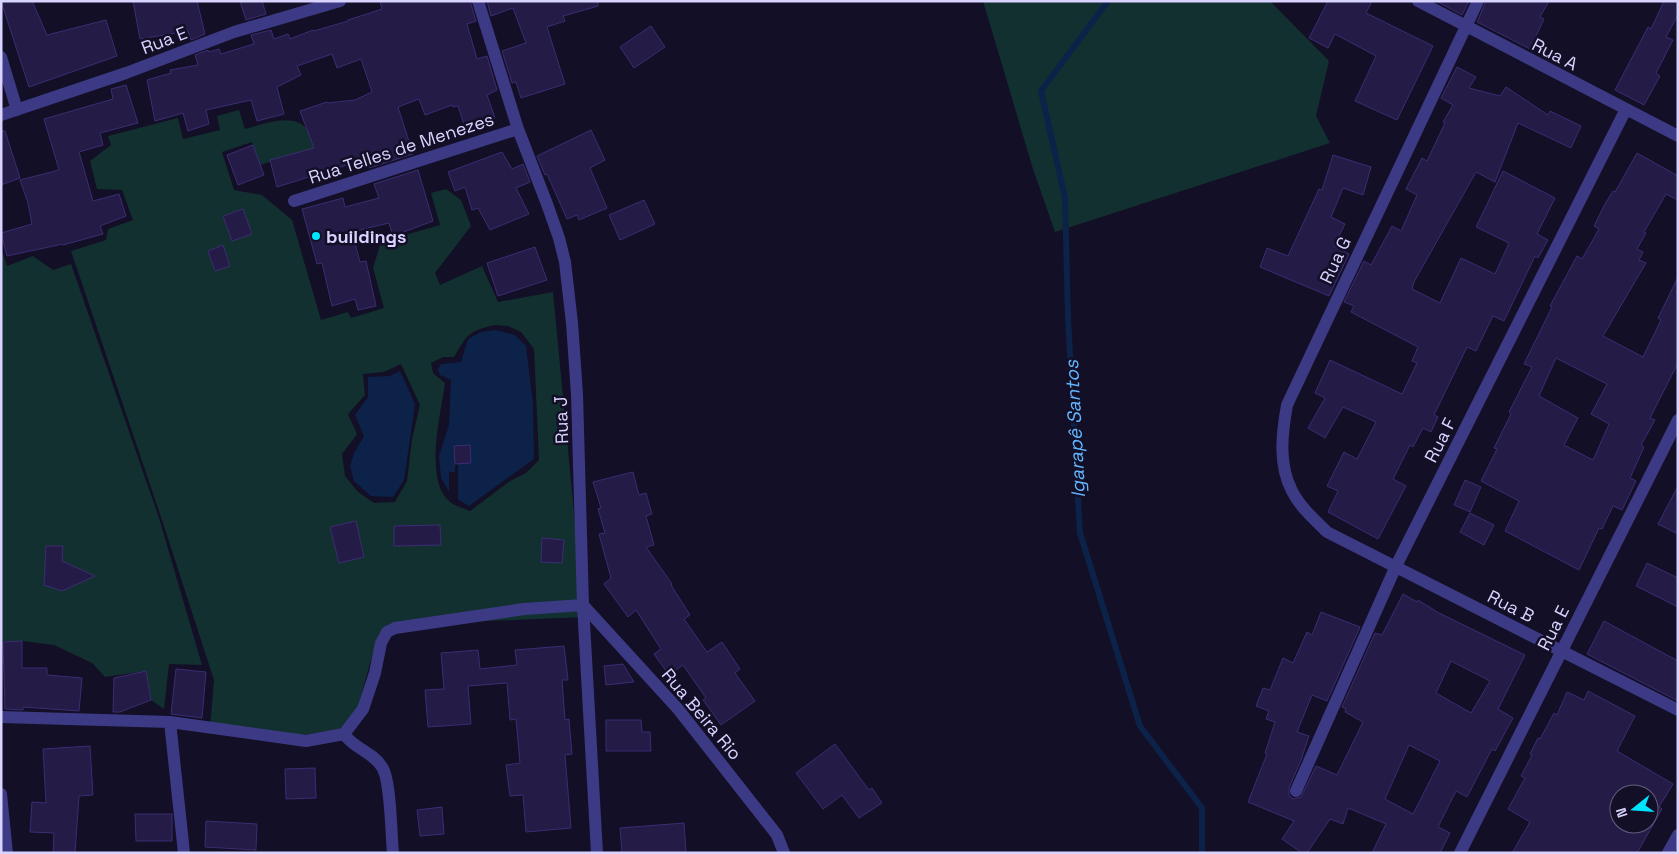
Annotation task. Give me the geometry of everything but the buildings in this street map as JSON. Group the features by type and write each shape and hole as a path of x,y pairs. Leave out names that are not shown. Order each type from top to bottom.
{"street":[{"name":"Rua E","path":"1,115 126,73 234,32 340,1"},
{"name":"Rua J","path":"478,1 518,129 547,204 565,262 578,394 583,605 597,853"},
{"name":"Rua A","path":"1418,1 1678,136"},
{"name":"Rua G","path":"1328,532 1304,508 1291,490 1283,461 1282,435 1287,405 1478,1"},
{"path":"1,57 16,110"},
{"name":"Rua F","path":"1296,791 1396,566 1626,109"},
{"name":"Rua Telles de Menezes","path":"294,201 518,129"},
{"name":"Rua E","path":"1460,853 1678,420"},
{"name":"Rua B","path":"1328,532 1678,710"},
{"path":"1,717 170,722 306,741 344,734 362,709 375,673 381,643 387,632 395,628 524,609 583,605"},
{"name":"Rua Beira Rio","path":"583,605 678,709 776,835 784,853"},
{"path":"170,722 184,853"},
{"path":"344,734 348,740 369,753 382,766 387,780 393,853"},
{"path":"1,794 7,853"},
{"path":"1668,853 1678,835"}],"green space":[{"path":"983,1 1270,1 1329,61 1316,116 1330,143 1055,232 1033,169"},
{"path":"239,110 245,129 270,122 289,120 304,126 310,133 315,148 260,165 252,142 222,152 234,190 262,195 292,220 321,320 348,312 351,318 384,308 373,268 381,242 440,225 431,193 446,189 461,200 471,226 435,273 440,285 482,266 498,302 553,292 584,617 391,625 378,635 358,706 341,730 302,735 210,728 214,680 71,251 106,240 108,229 133,220 122,190 97,189 90,161 111,145 108,136 178,118 183,139 220,130 217,116","holes":["495,325 508,326 521,332 534,349 539,460 526,473 510,481 470,511 456,506 449,501 441,491 437,478 436,445 445,383 433,373 431,363 443,357 454,357 466,338 479,329","401,364 420,405 412,439 407,481 395,502 374,503 358,492 345,476 342,454 357,434 348,414 365,395 363,374 384,372"]},
{"path":"1,248 7,266 33,256 53,270 71,264 159,518 202,665 169,664 164,709 151,700 146,671 105,677 92,663 54,645 22,641 1,641"}],"water":[{"path":"495,330 515,335 526,346 533,404 534,459 469,506 451,495 441,478 439,456 449,425 451,380 440,375 438,369 441,364 461,362 468,339 481,332"},
{"path":"400,371 415,404 404,480 393,497 371,496 354,481 350,466 354,453 364,436 355,415 368,397 368,377 390,376"}],"pier":[{"path":"455,464 458,464 458,501 449,496 449,472 455,472"}],"waterway":[{"name":"Igarapê Santos","path":"1108,1 1041,91 1065,198 1068,318 1080,533 1140,726 1202,808 1202,853"}],"place":[{"name":"buildings","path":"316,236"}]}
